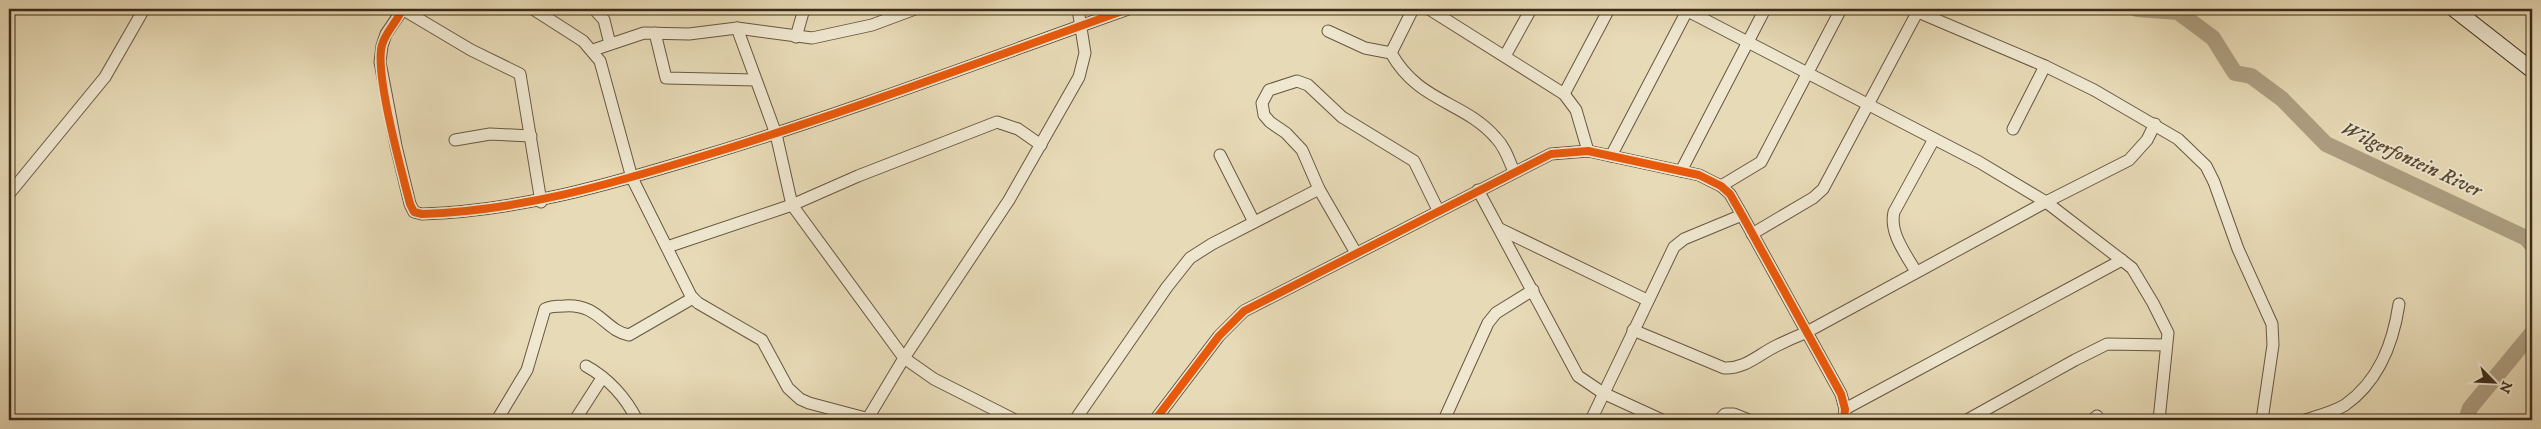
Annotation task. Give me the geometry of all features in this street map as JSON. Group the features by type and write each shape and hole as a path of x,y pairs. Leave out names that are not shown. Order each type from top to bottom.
{"street":[{"path":"9,194 105,77 144,9"},
{"path":"541,202 520,74 462,46 403,9 386,34 380,62 396,146 412,210 417,214 429,214 541,202 632,178 776,134 1128,9"},
{"path":"533,9 583,41 593,50 605,77 632,178 693,298 762,340 788,388 800,399 871,419 904,358 1009,200 1071,92 1084,65 1085,53 1078,9"},
{"path":"594,9 604,20 610,44"},
{"path":"796,37 804,9"},
{"path":"593,50 636,34 689,34 737,28 812,38 841,33 913,9"},
{"path":"1391,54 1413,9"},
{"path":"1429,9 1564,94 1576,110 1588,151"},
{"path":"1505,56 1531,9"},
{"path":"1564,94 1609,9"},
{"path":"1611,156 1686,9 1979,162 2046,202 2132,268 2163,320 2168,333 2159,420"},
{"path":"1681,171 1765,9"},
{"path":"1721,186 1761,162 1841,9"},
{"path":"2454,9 2532,70"},
{"path":"1752,234 1820,193 1829,180 1919,10 2046,66 2155,124 2178,139 2206,166 2214,182 2238,249 2272,324 2273,345 2262,420"},
{"path":"737,28 776,134 792,205 904,358 934,379 1015,420"},
{"path":"1328,31 1365,48 1391,54 1403,73 1416,86 1490,132 1505,151 1514,172"},
{"path":"654,33 666,78 755,80"},
{"path":"2013,129 2046,66"},
{"path":"1356,253 1319,189 1302,150 1264,115 1262,102 1269,90 1297,81 1308,85 1342,117 1414,161 1438,210"},
{"path":"667,247 792,205 858,176 996,122 1018,129 1041,145"},
{"path":"1632,330 1710,364 1734,369 1805,333 2046,202 2129,160 2147,140 2155,124"},
{"path":"455,140 490,134 531,136"},
{"path":"1916,272 1896,235 1892,222 1894,212 1934,139"},
{"path":"1155,420 1219,336 1244,312 1438,210 1552,154 1588,151 1681,171 1711,178 1730,194 1805,333 1841,394 1845,415 2122,260"},
{"path":"1220,155 1254,222"},
{"path":"1075,420 1167,287 1190,258 1254,222 1319,189"},
{"path":"1478,190 1534,290 1578,376 1603,393 1662,420"},
{"path":"1591,420 1666,260 1678,243 1742,215"},
{"path":"1500,229 1647,300"},
{"path":"1444,420 1488,323 1496,313 1534,290"},
{"path":"498,420 532,357 545,309 571,305 588,308 619,332 629,335 638,332 693,298"},
{"path":"2305,420 2344,405 2369,381 2385,359 2391,344 2399,304"},
{"path":"1967,420 2075,360 2108,344 2166,345"},
{"path":"586,366 620,394 637,420"},
{"path":"575,420 602,378"},
{"path":"1719,420 1725,414 1730,413 1749,420"}],"waterway":[{"name":"Wilgerfontein River","path":"2137,9 2178,12 2213,38 2235,73 2251,76 2282,99 2326,144 2526,238 2532,245"},
{"name":"Wilgerfontein River","path":"2466,420 2470,408 2532,333"}],"cycle path":[{"path":"402,9 382,45 382,77 390,123 410,204 414,212 422,214 494,208 529,202 599,186 703,156 810,122 1128,9"},
{"path":"1155,420 1219,336 1244,311 1551,154 1588,151 1699,175 1721,186 1730,194 1841,394 1845,409 1844,420"}]}
